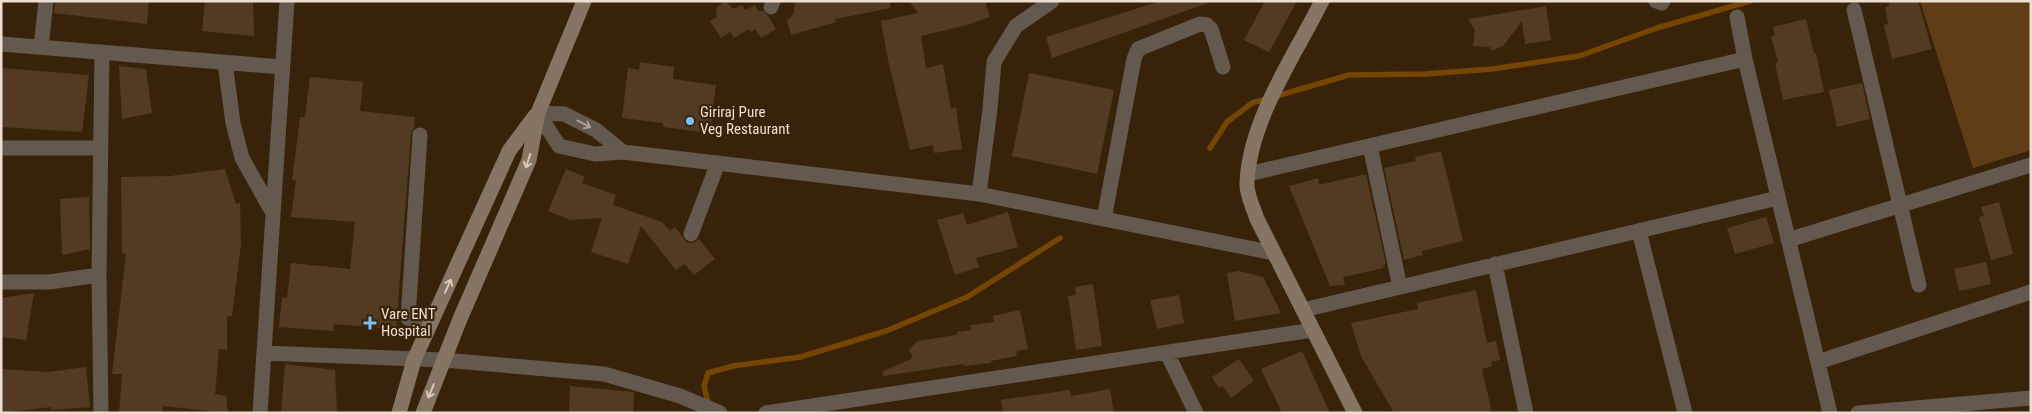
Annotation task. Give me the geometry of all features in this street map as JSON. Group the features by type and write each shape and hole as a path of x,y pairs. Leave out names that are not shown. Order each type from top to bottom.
{"street":[{"path":"41,47 46,1"},
{"path":"260,413 287,1"},
{"path":"423,413 529,160 538,113 584,1"},
{"path":"979,194 994,62 1016,26 1052,1"},
{"path":"1322,1 1278,83 1267,108 1251,150 1246,185 1257,219 1355,413"},
{"path":"1656,1 1662,3 1663,1"},
{"path":"1854,10 1919,285"},
{"path":"1737,17 1745,59 1830,413"},
{"path":"1104,219 1134,59 1138,49 1200,24 1206,25 1211,29 1224,67"},
{"path":"1,44 282,67"},
{"path":"100,413 99,275 102,52"},
{"path":"1248,174 1745,59"},
{"path":"225,63 233,123 242,158 273,213"},
{"path":"538,113 564,114 596,130 623,152"},
{"path":"538,113 560,146 595,154 623,152 979,194 1274,253"},
{"path":"399,413 414,360 509,151 538,113"},
{"path":"420,135 408,318 427,331"},
{"path":"1370,146 1400,287"},
{"path":"1,148 101,148"},
{"path":"691,234 718,164"},
{"path":"1788,240 2031,165"},
{"path":"1302,310 1778,198"},
{"path":"1639,231 1685,413"},
{"path":"1495,264 1526,413"},
{"path":"1,282 49,282 99,275"},
{"path":"1818,362 2031,292"},
{"path":"766,413 819,409 1313,330"},
{"path":"264,353 444,360 604,374 680,396 720,413"},
{"path":"1167,353 1196,413"},
{"path":"1858,413 2031,398"}],"shaded area":[{"path":"1920,1 2031,1 2031,150 1973,168"}],"building":[{"path":"55,1 149,1 147,24 54,13"},
{"path":"205,1 253,1 254,36 202,31"},
{"path":"726,1 733,9 742,5 745,10 755,5 759,12 762,10 768,16 776,29 761,38 755,29 751,32 749,29 734,38 730,32 721,38 710,21 717,17 716,8"},
{"path":"795,1 890,1 891,8 835,19 836,22 791,35 787,21 794,13"},
{"path":"909,1 985,1 990,17 967,25 921,36 926,68 943,64 951,109 956,108 962,149 934,153 933,145 910,150 888,60 881,21 918,13"},
{"path":"1161,1 1208,1 1208,3 1052,58 1046,37"},
{"path":"1265,1 1297,1 1269,52 1244,40"},
{"path":"1888,1 1918,1 1932,49 1892,59 1884,25 1888,24 1885,7 1889,6"},
{"path":"1546,6 1551,40 1525,44 1522,21 1504,45 1492,51 1490,47 1473,46 1475,30 1468,19"},
{"path":"1806,19 1814,54 1816,53 1824,92 1783,100 1775,63 1778,62 1771,37 1775,35 1773,27"},
{"path":"640,62 674,67 673,79 716,85 710,133 663,127 663,123 622,118 628,68 639,70"},
{"path":"119,66 146,69 152,113 122,119"},
{"path":"1,68 89,75 82,132 1,127"},
{"path":"1029,73 1114,90 1097,174 1012,156"},
{"path":"310,77 363,82 360,111 415,117 414,128 411,134 396,329 334,324 333,331 279,327 282,297 287,298 291,263 350,269 355,222 291,217 296,181 292,180 300,117 305,117"},
{"path":"1862,83 1870,119 1837,127 1829,90"},
{"path":"1441,151 1463,241 1422,251 1423,255 1404,260 1384,168 1416,161 1415,157"},
{"path":"225,169 236,204 240,203 241,245 232,316 227,316 227,350 219,349 215,394 226,396 228,413 163,406 163,413 119,413 122,374 112,374 126,254 122,253 121,177 170,176"},
{"path":"566,169 585,177 582,183 616,195 613,205 662,222 670,231 675,227 687,243 693,243 699,239 715,259 694,275 685,264 676,270 641,226 628,264 591,252 602,218 570,220 548,211"},
{"path":"1366,174 1386,264 1383,265 1384,268 1343,277 1345,285 1330,286 1289,186 1318,178 1319,185"},
{"path":"89,197 90,249 62,255 60,199"},
{"path":"1999,202 2013,254 1991,260 1979,217 1984,216 1981,207"},
{"path":"1008,212 1018,247 976,258 979,267 955,275 937,220 963,213 967,225"},
{"path":"1766,217 1774,243 1735,254 1727,228"},
{"path":"1986,262 1991,284 1959,291 1954,269"},
{"path":"1239,271 1263,277 1281,313 1235,321 1227,273"},
{"path":"1093,284 1102,346 1076,350 1068,296 1076,295 1075,287"},
{"path":"1476,290 1487,343 1496,341 1500,360 1491,362 1492,366 1482,369 1492,413 1394,413 1361,356 1351,323 1418,309 1417,303"},
{"path":"34,293 26,340 1,337 1,298"},
{"path":"1179,295 1184,323 1157,329 1150,300"},
{"path":"1020,310 1028,349 1017,351 1016,356 991,361 991,363 964,366 964,364 884,376 882,372 913,358 909,350 917,341 957,335 957,332 971,330 970,325 994,322 993,316"},
{"path":"1302,351 1330,413 1282,413 1261,369"},
{"path":"1239,359 1254,381 1231,398 1223,386 1218,387 1212,377"},
{"path":"285,364 335,370 337,413 281,413"},
{"path":"86,367 90,407 51,410 51,407 1,413 1,369 48,372"},
{"path":"570,386 634,392 633,413 569,413"},
{"path":"1110,389 1114,413 1003,413 1001,400 1070,390 1071,396"}],"waterway":[{"path":"1210,148 1227,122 1252,103 1349,75 1425,74 1492,69 1579,56 1657,28 1750,1"},
{"path":"709,406 704,386 708,373 733,366 800,357 886,331 967,297 1060,238"}],"place":[{"name":"Giriraj Pure Veg Restaurant","path":"690,121"},
{"name":"Vare ENT Hospital","path":"370,323"}]}
